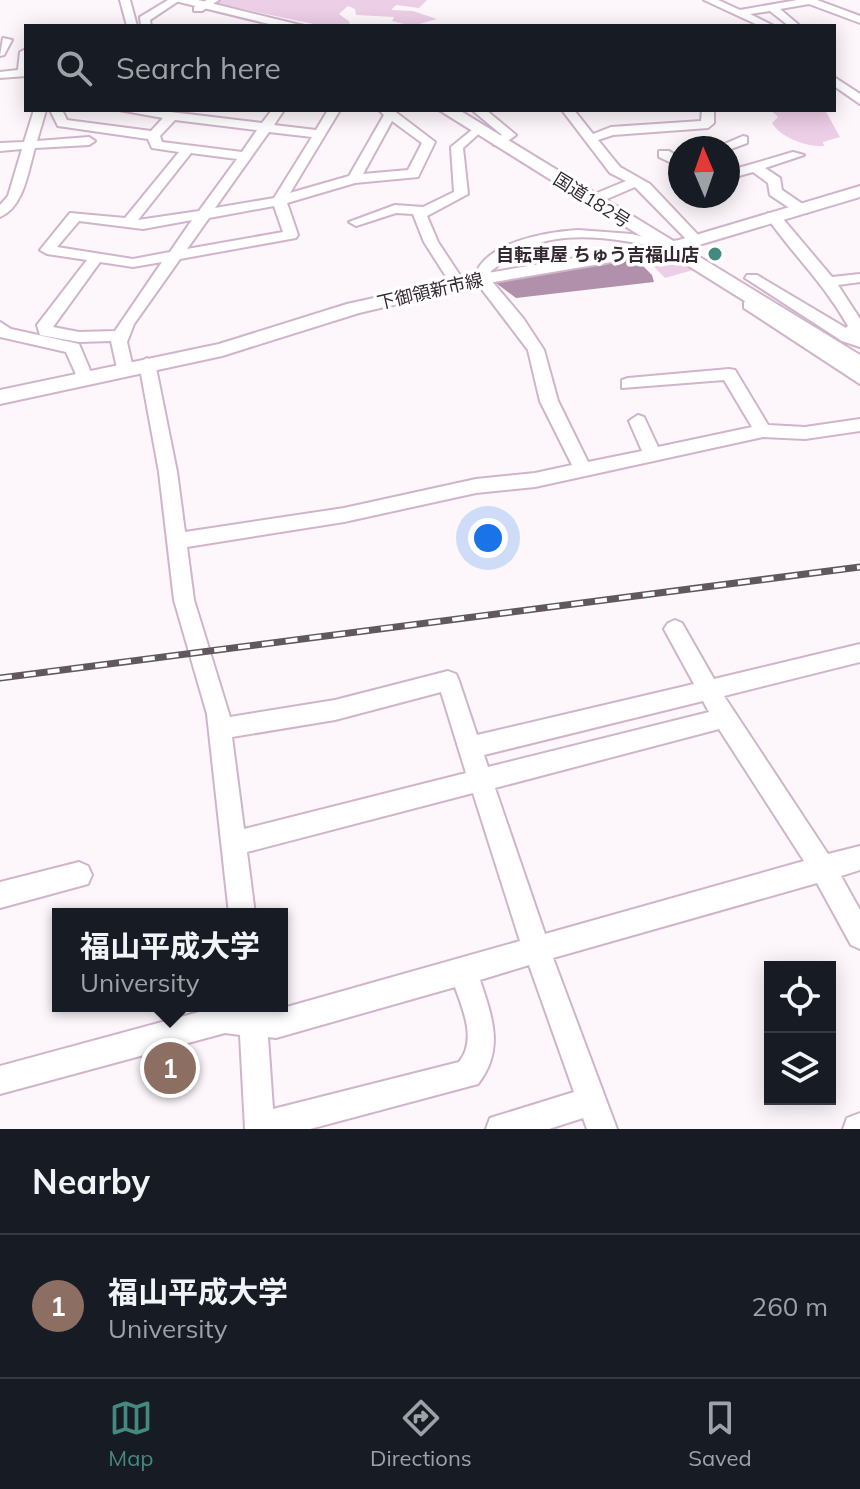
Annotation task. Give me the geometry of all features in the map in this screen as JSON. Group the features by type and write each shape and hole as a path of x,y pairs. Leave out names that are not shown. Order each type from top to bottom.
{"highway":[{"path":"170,1 206,5 288,24"},
{"path":"206,5 269,24"},
{"name":"国道182号","path":"453,112 478,120 503,140 681,244 860,365"},
{"name":"国道182号","path":"463,112 503,140 681,244"},
{"path":"726,277 752,278"},
{"path":"726,277 749,305"},
{"name":"国道182号","path":"726,277 856,345"}],"main road":[{"name":"下御領新市線","path":"0,397 147,363 222,350 354,308 482,279 681,244 860,191"}],"street":[{"path":"125,0 131,24"},
{"path":"709,0 764,23"},
{"path":"743,12 808,0 860,20"},
{"path":"145,24 144,19 170,1"},
{"path":"830,8 846,3"},
{"path":"773,8 793,24"},
{"path":"0,53 7,40"},
{"path":"1,75 24,73"},
{"path":"836,82 860,100"},
{"path":"0,213 14,197 39,112"},
{"path":"57,112 62,123 117,129 128,135 154,135 171,117"},
{"path":"138,112 319,134"},
{"path":"125,368 121,336 277,112"},
{"path":"279,201 333,112"},
{"path":"279,201 291,235 133,263 47,250 75,216 143,225 279,201 354,179 413,174 429,142 387,112 354,179"},
{"path":"570,112 615,170 636,182 681,244"},
{"path":"591,139 611,131 704,125 708,123 708,112"},
{"path":"356,222 395,209 422,213 461,194 457,147 478,120"},
{"path":"154,135 156,145 245,156"},
{"path":"0,147 89,141"},
{"path":"129,222 188,149"},
{"path":"664,154 668,156"},
{"path":"740,173 798,155"},
{"path":"757,169 775,181 775,192 802,210"},
{"path":"602,196 636,182"},
{"path":"0,189 18,186"},
{"path":"422,213 431,242 459,286"},
{"path":"773,216 788,239 816,265 856,326 856,345"},
{"path":"583,470 549,401 536,350 517,321 482,279 484,269 527,242 582,235 681,244"},
{"path":"96,258 45,325 46,331 79,337 121,336"},
{"path":"752,278 856,345"},
{"path":"827,282 860,278"},
{"path":"749,305 860,378"},
{"path":"0,327 18,336 73,348 85,377"},
{"path":"147,363 168,472 184,600 202,653 220,729 241,908"},
{"path":"628,384 729,374 763,431"},
{"path":"638,421 653,455"},
{"path":"177,541 344,515 476,486 535,480 763,431 805,433 860,425"},
{"path":"675,629 724,718 822,867 860,936"},
{"path":"468,748 860,653"},
{"path":"220,729 335,710 448,681 478,780 602,1129"},
{"path":"235,843 724,718"},
{"path":"0,1080 225,1019 252,1014 276,1024 860,858"},
{"path":"0,895 79,875"},
{"path":"252,1014 260,1128 468,1074 478,1065 483,1036 464,973"},
{"path":"501,1129 592,1101"}],"shaded area":[{"path":"218,0 427,0 419,8 396,5 391,10 413,11 437,19 404,24 392,21 394,17 356,15 355,9 348,6 339,14 349,24 314,24 214,3"},
{"path":"773,112 826,112 840,137 823,142 824,146 810,145 776,128 772,123 778,117"},
{"path":"642,254 666,254 693,270 665,278"},
{"path":"632,255 652,275 654,282 516,298 493,281"}],"railway":[{"path":"0,678 860,567"}],"place":[{"name":"自転車屋 ちゅう吉福山店","path":"715,254"},
{"name":"福山平成大学","path":"170,1068"}]}
